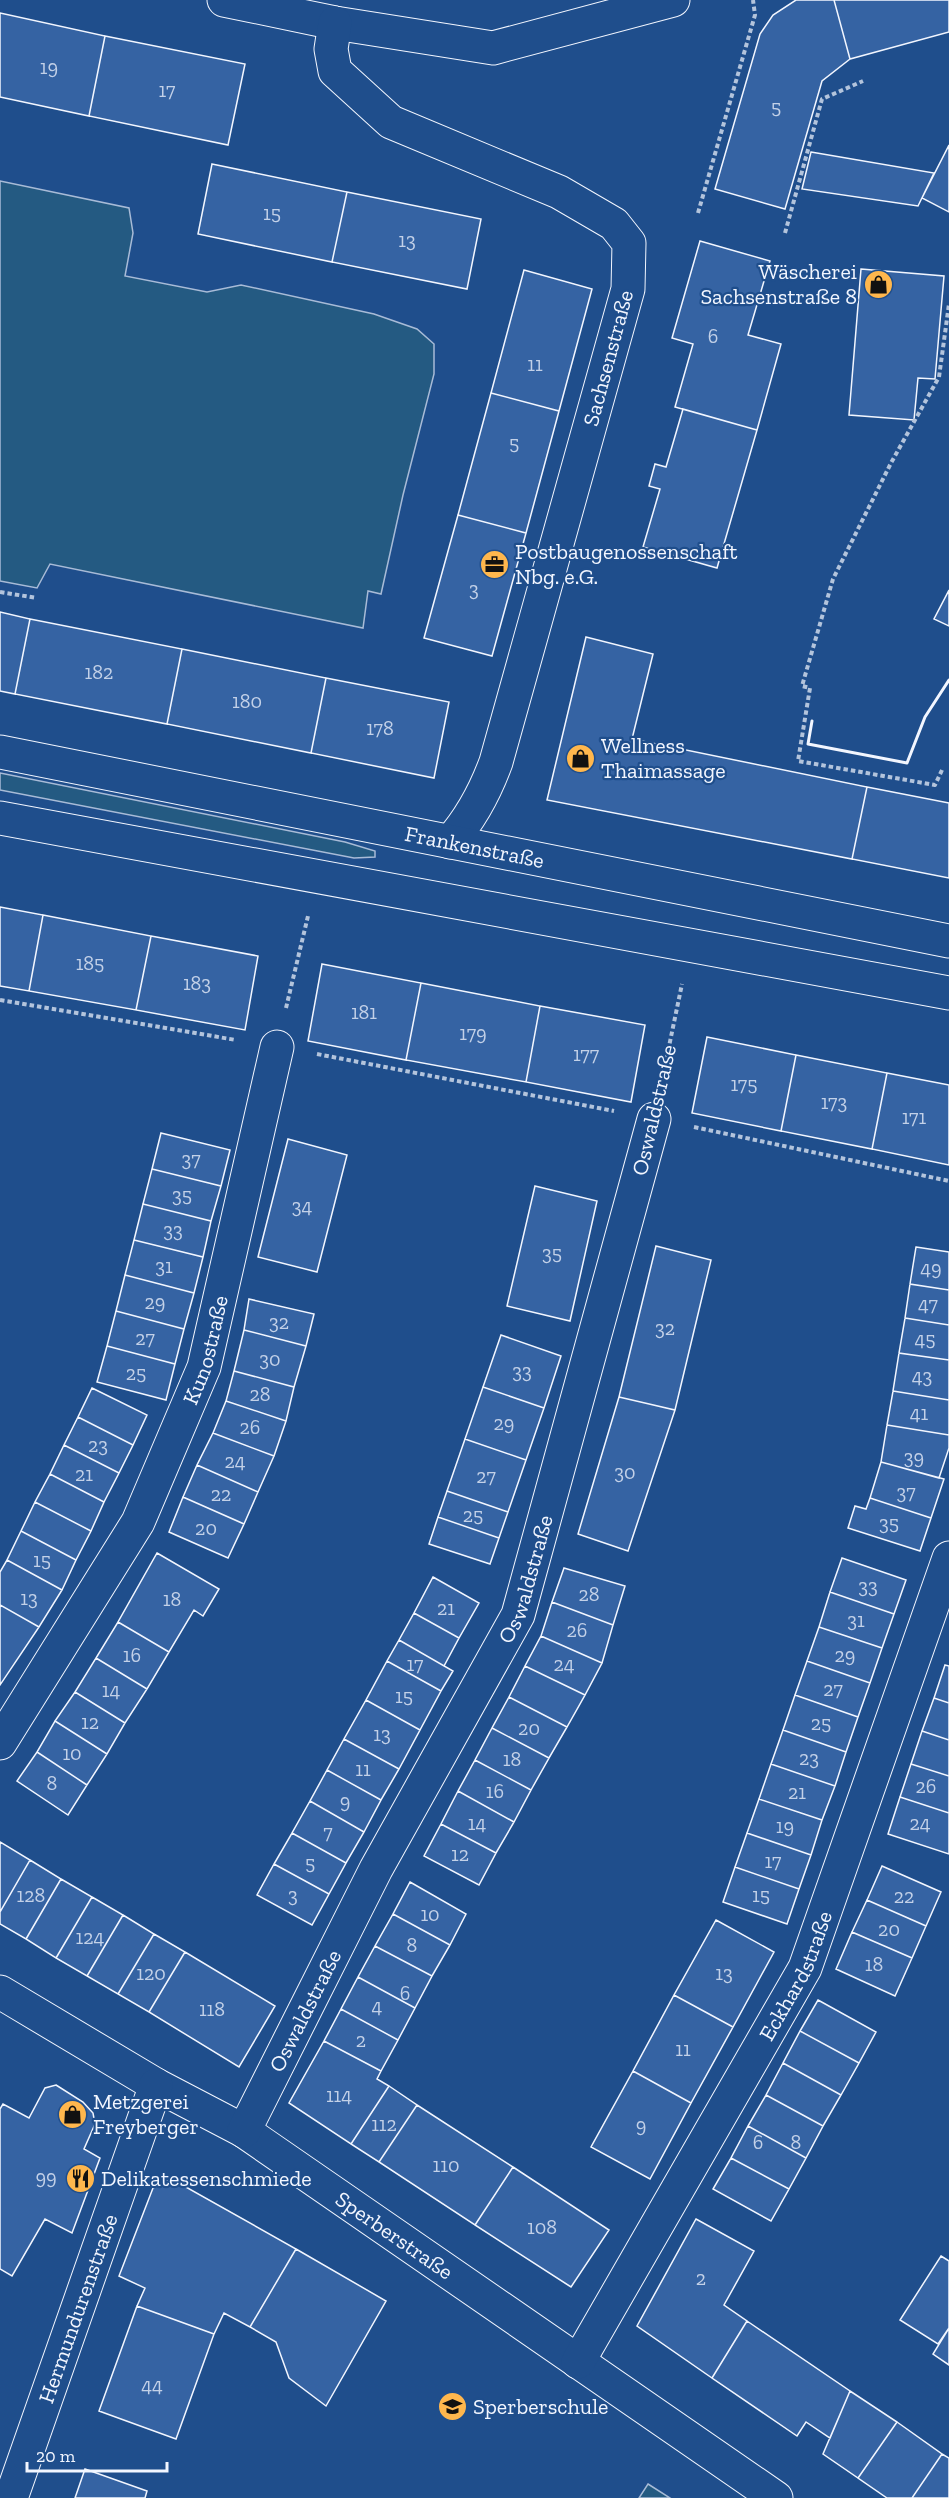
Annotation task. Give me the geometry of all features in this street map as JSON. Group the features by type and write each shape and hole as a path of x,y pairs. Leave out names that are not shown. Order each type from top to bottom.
{"street":[{"path":"224,0 335,23 493,48 673,0"},
{"name":"Sachsenstraße","path":"335,23 331,49 335,70 391,122 559,192 614,224 629,243 628,289 496,762 481,800 468,821 450,842"},
{"name":"Frankenstraße","path":"0,752 949,941"},
{"path":"0,818 949,993"},
{"name":"Kunostraße","path":"0,1743 138,1522 204,1367 277,1047"},
{"name":"Oswaldstraße","path":"244,2132 376,1869 518,1616 654,1119"},
{"name":"Eckhardstraße","path":"578,2362 805,1968 949,1558"},
{"name":"Sperberstraße","path":"0,1992 156,2085 244,2132 776,2498"},
{"name":"Hermundurenstraße","path":"11,2498 156,2085"}],"path":[{"path":"698,213 755,15 753,0"},
{"path":"785,233 822,99 863,81"},
{"path":"942,770 935,785 798,761 810,688 802,686 833,579 891,463 939,377 949,304"},
{"path":"0,591 37,598"},
{"path":"277,1047 308,915"},
{"name":"Oswaldstraße","path":"654,1119 683,977"},
{"path":"0,1000 277,1047 654,1119 949,1181"}],"shaded area":[{"path":"0,181 129,208 133,233 125,276 207,292 241,285 374,314 417,329 434,344 434,374 381,594 368,591 363,628 50,564 37,588 0,581"},
{"path":"0,773 345,842 375,851 375,857 354,858 0,790"},
{"path":"648,2484 670,2498 639,2498"}],"building":[{"path":"796,0 834,0 850,59 822,81 785,209 715,189 760,34 773,15"},
{"path":"834,0 949,0 949,32 850,59"},
{"path":"0,13 105,36 89,116 0,97"},
{"path":"105,36 245,64 228,145 89,116"},
{"path":"949,145 949,212 922,198"},
{"path":"811,152 934,173 918,206 802,189"},
{"path":"212,164 347,192 332,262 198,234"},
{"path":"347,192 481,219 467,289 332,262"},
{"path":"700,241 770,261 748,335 781,344 757,430 675,407 693,344 672,338"},
{"path":"861,269 944,276 935,379 918,378 914,420 849,415"},
{"path":"524,270 592,289 559,411 491,393"},
{"path":"491,393 559,411 526,533 458,515"},
{"path":"683,409 757,430 717,568 643,547 660,489 649,486 655,464 666,467"},
{"path":"458,515 526,533 492,656 424,638"},
{"path":"949,590 949,626 934,619"},
{"path":"0,612 30,619 15,694 0,691"},
{"path":"30,619 182,649 167,724 15,694"},
{"path":"586,637 653,654 632,739 867,787 852,859 547,800"},
{"path":"182,649 326,678 311,753 167,724"},
{"path":"326,678 449,702 434,778 311,753"},
{"path":"867,787 949,803 949,878 852,859"},
{"path":"0,907 43,915 29,991 0,986"},
{"path":"43,915 151,936 136,1010 29,991"},
{"path":"151,936 258,956 245,1030 136,1010"},
{"path":"322,964 421,983 406,1060 308,1041"},
{"path":"421,983 540,1006 526,1082 406,1060"},
{"path":"540,1006 645,1025 631,1102 526,1082"},
{"path":"707,1037 796,1055 781,1131 692,1113"},
{"path":"796,1055 887,1073 872,1149 781,1131"},
{"path":"887,1073 949,1085 949,1165 872,1149"},
{"path":"161,1133 230,1150 221,1186 152,1169"},
{"path":"288,1139 347,1155 317,1272 258,1257"},
{"path":"152,1169 221,1186 211,1221 143,1204"},
{"path":"535,1186 597,1201 570,1321 507,1306"},
{"path":"143,1204 211,1221 203,1257 134,1240"},
{"path":"134,1240 203,1257 194,1293 125,1275"},
{"path":"656,1246 711,1260 675,1410 619,1397"},
{"path":"916,1247 949,1252 949,1290 910,1284"},
{"path":"125,1275 194,1293 184,1329 116,1311"},
{"path":"910,1284 949,1290 949,1325 905,1318"},
{"path":"249,1299 314,1314 306,1346 244,1330"},
{"path":"116,1311 184,1329 175,1364 107,1346"},
{"path":"905,1318 949,1325 949,1360 899,1353"},
{"path":"244,1330 306,1346 294,1387 234,1371"},
{"path":"501,1335 561,1356 544,1408 483,1387"},
{"path":"107,1346 175,1364 166,1400 97,1382"},
{"path":"899,1353 949,1360 949,1400 893,1391"},
{"path":"234,1371 294,1387 286,1421 226,1401"},
{"path":"483,1387 544,1408 526,1460 465,1439"},
{"path":"92,1388 147,1415 133,1445 78,1417"},
{"path":"893,1391 949,1400 949,1435 887,1425"},
{"path":"619,1397 675,1410 628,1551 578,1534"},
{"path":"226,1401 286,1421 274,1456 213,1433"},
{"path":"78,1417 133,1445 119,1473 64,1445"},
{"path":"887,1425 949,1435 949,1448 939,1478 881,1462"},
{"path":"213,1433 274,1456 258,1492 197,1465"},
{"path":"465,1439 526,1460 508,1512 447,1491"},
{"path":"64,1445 119,1473 104,1502 50,1474"},
{"path":"881,1462 944,1479 931,1518 870,1498"},
{"path":"197,1465 258,1492 244,1524 183,1497"},
{"path":"50,1474 104,1502 91,1531 35,1502"},
{"path":"447,1491 508,1512 499,1538 438,1517"},
{"path":"183,1497 244,1524 228,1558 169,1532"},
{"path":"870,1498 931,1518 920,1551 848,1528 855,1506 866,1509"},
{"path":"35,1502 91,1531 76,1560 21,1531"},
{"path":"438,1517 499,1538 490,1564 429,1544"},
{"path":"21,1531 76,1560 62,1590 7,1560"},
{"path":"157,1553 219,1589 203,1616 194,1610 169,1652 118,1622"},
{"path":"842,1558 906,1580 894,1614 830,1592"},
{"path":"7,1560 62,1590 39,1627 0,1605 0,1572"},
{"path":"564,1568 625,1586 613,1625 552,1602"},
{"path":"433,1577 479,1603 459,1638 414,1613"},
{"path":"830,1592 894,1614 882,1648 819,1627"},
{"path":"552,1602 613,1625 602,1663 541,1636"},
{"path":"0,1605 39,1627 0,1685"},
{"path":"414,1613 459,1638 444,1666 399,1640"},
{"path":"118,1622 169,1652 147,1689 96,1658"},
{"path":"819,1627 882,1648 870,1683 807,1661"},
{"path":"541,1636 602,1663 585,1695 525,1666"},
{"path":"399,1640 453,1671 441,1691 387,1661"},
{"path":"96,1658 147,1689 125,1723 75,1692"},
{"path":"387,1661 441,1691 420,1730 366,1700"},
{"path":"807,1661 870,1683 858,1717 795,1695"},
{"path":"945,1665 949,1666 949,1703 934,1698"},
{"path":"525,1666 585,1695 567,1727 509,1697"},
{"path":"75,1692 125,1723 107,1754 55,1721"},
{"path":"795,1695 858,1717 846,1752 783,1730"},
{"path":"509,1697 567,1727 549,1758 492,1728"},
{"path":"934,1698 949,1703 949,1740 922,1731"},
{"path":"366,1700 420,1730 399,1769 344,1739"},
{"path":"55,1721 107,1754 87,1785 37,1752"},
{"path":"492,1728 549,1758 531,1790 475,1760"},
{"path":"783,1730 846,1752 835,1786 771,1764"},
{"path":"922,1731 949,1740 949,1776 911,1764"},
{"path":"344,1739 399,1769 381,1800 327,1770"},
{"path":"37,1752 87,1785 68,1815 17,1781"},
{"path":"475,1760 531,1790 514,1822 458,1791"},
{"path":"771,1764 835,1786 822,1820 759,1799"},
{"path":"911,1764 949,1776 949,1813 900,1797"},
{"path":"327,1770 381,1800 364,1832 310,1801"},
{"path":"458,1791 514,1822 496,1853 441,1824"},
{"path":"900,1797 949,1813 949,1854 888,1834"},
{"path":"759,1799 822,1820 811,1855 747,1833"},
{"path":"310,1801 364,1832 346,1863 292,1833"},
{"path":"441,1824 496,1853 479,1885 424,1856"},
{"path":"292,1833 346,1863 329,1894 274,1864"},
{"path":"747,1833 811,1855 799,1889 735,1867"},
{"path":"0,1842 30,1860 0,1912"},
{"path":"30,1860 61,1879 26,1939 0,1924 0,1912"},
{"path":"274,1864 329,1894 312,1925 257,1895"},
{"path":"882,1866 941,1892 926,1926 867,1900"},
{"path":"735,1867 799,1889 787,1924 723,1902"},
{"path":"61,1879 92,1897 56,1958 26,1939"},
{"path":"410,1882 466,1914 450,1945 393,1914"},
{"path":"92,1897 123,1915 87,1976 56,1958"},
{"path":"867,1900 926,1926 912,1958 852,1932"},
{"path":"393,1914 450,1945 432,1976 375,1946"},
{"path":"123,1915 154,1934 118,1994 87,1976"},
{"path":"716,1920 774,1952 733,2027 674,1995"},
{"path":"852,1932 912,1958 895,1996 836,1969"},
{"path":"154,1934 185,1952 149,2012 118,1994"},
{"path":"375,1946 432,1976 415,2008 358,1977"},
{"path":"185,1952 275,2006 239,2067 149,2012"},
{"path":"358,1977 415,2008 398,2040 341,2009"},
{"path":"674,1995 733,2027 691,2103 633,2071"},
{"path":"818,2000 876,2032 859,2063 800,2031"},
{"path":"341,2009 398,2040 381,2071 324,2041"},
{"path":"800,2031 859,2063 841,2095 783,2063"},
{"path":"324,2041 381,2071 377,2079 389,2086 351,2144 289,2103"},
{"path":"783,2063 841,2095 823,2126 766,2095"},
{"path":"633,2071 691,2103 650,2179 591,2147"},
{"path":"56,2085 83,2102 93,2113 95,2124 84,2149 100,2158 72,2233 45,2219 12,2276 0,2269 0,2109 3,2104 29,2118 45,2088"},
{"path":"389,2086 417,2105 379,2162 351,2144"},
{"path":"766,2095 823,2126 806,2158 748,2126"},
{"path":"417,2105 513,2167 475,2225 379,2162"},
{"path":"748,2126 806,2158 789,2189 731,2158"},
{"path":"731,2158 789,2189 771,2221 713,2189"},
{"path":"513,2167 609,2230 571,2287 475,2225"},
{"path":"167,2181 177,2182 296,2249 250,2327 224,2313 214,2334 137,2306 145,2288 119,2276 153,2188"},
{"path":"696,2219 754,2251 724,2305 747,2321 712,2378 637,2326"},
{"path":"296,2249 386,2301 326,2406 289,2378 276,2342 250,2327"},
{"path":"941,2256 949,2261 949,2328 938,2344 900,2320"},
{"path":"137,2306 214,2334 176,2439 99,2411"},
{"path":"747,2321 850,2391 830,2438 806,2422 797,2436 712,2378"},
{"path":"949,2328 949,2365 933,2354"},
{"path":"850,2391 897,2422 858,2478 823,2454"},
{"path":"897,2422 942,2454 912,2498 887,2498 858,2478"},
{"path":"942,2454 949,2458 949,2498 912,2498"},
{"path":"85,2469 147,2491 145,2498 75,2498"}],"wall":[{"path":"812,721 808,744 907,763 925,717 949,680"}],"place":[{"name":"Wäscherei Sachsenstraße 8","path":"878,284"},
{"name":"Postbaugenossenschaft Nbg. e.G.","path":"494,564"},
{"name":"Wellness Thaimassage","path":"580,758"},
{"name":"Metzgerei Freyberger","path":"72,2114"},
{"name":"Delikatessenschmiede","path":"80,2178"},
{"name":"Sperberschule","path":"452,2406"}]}
